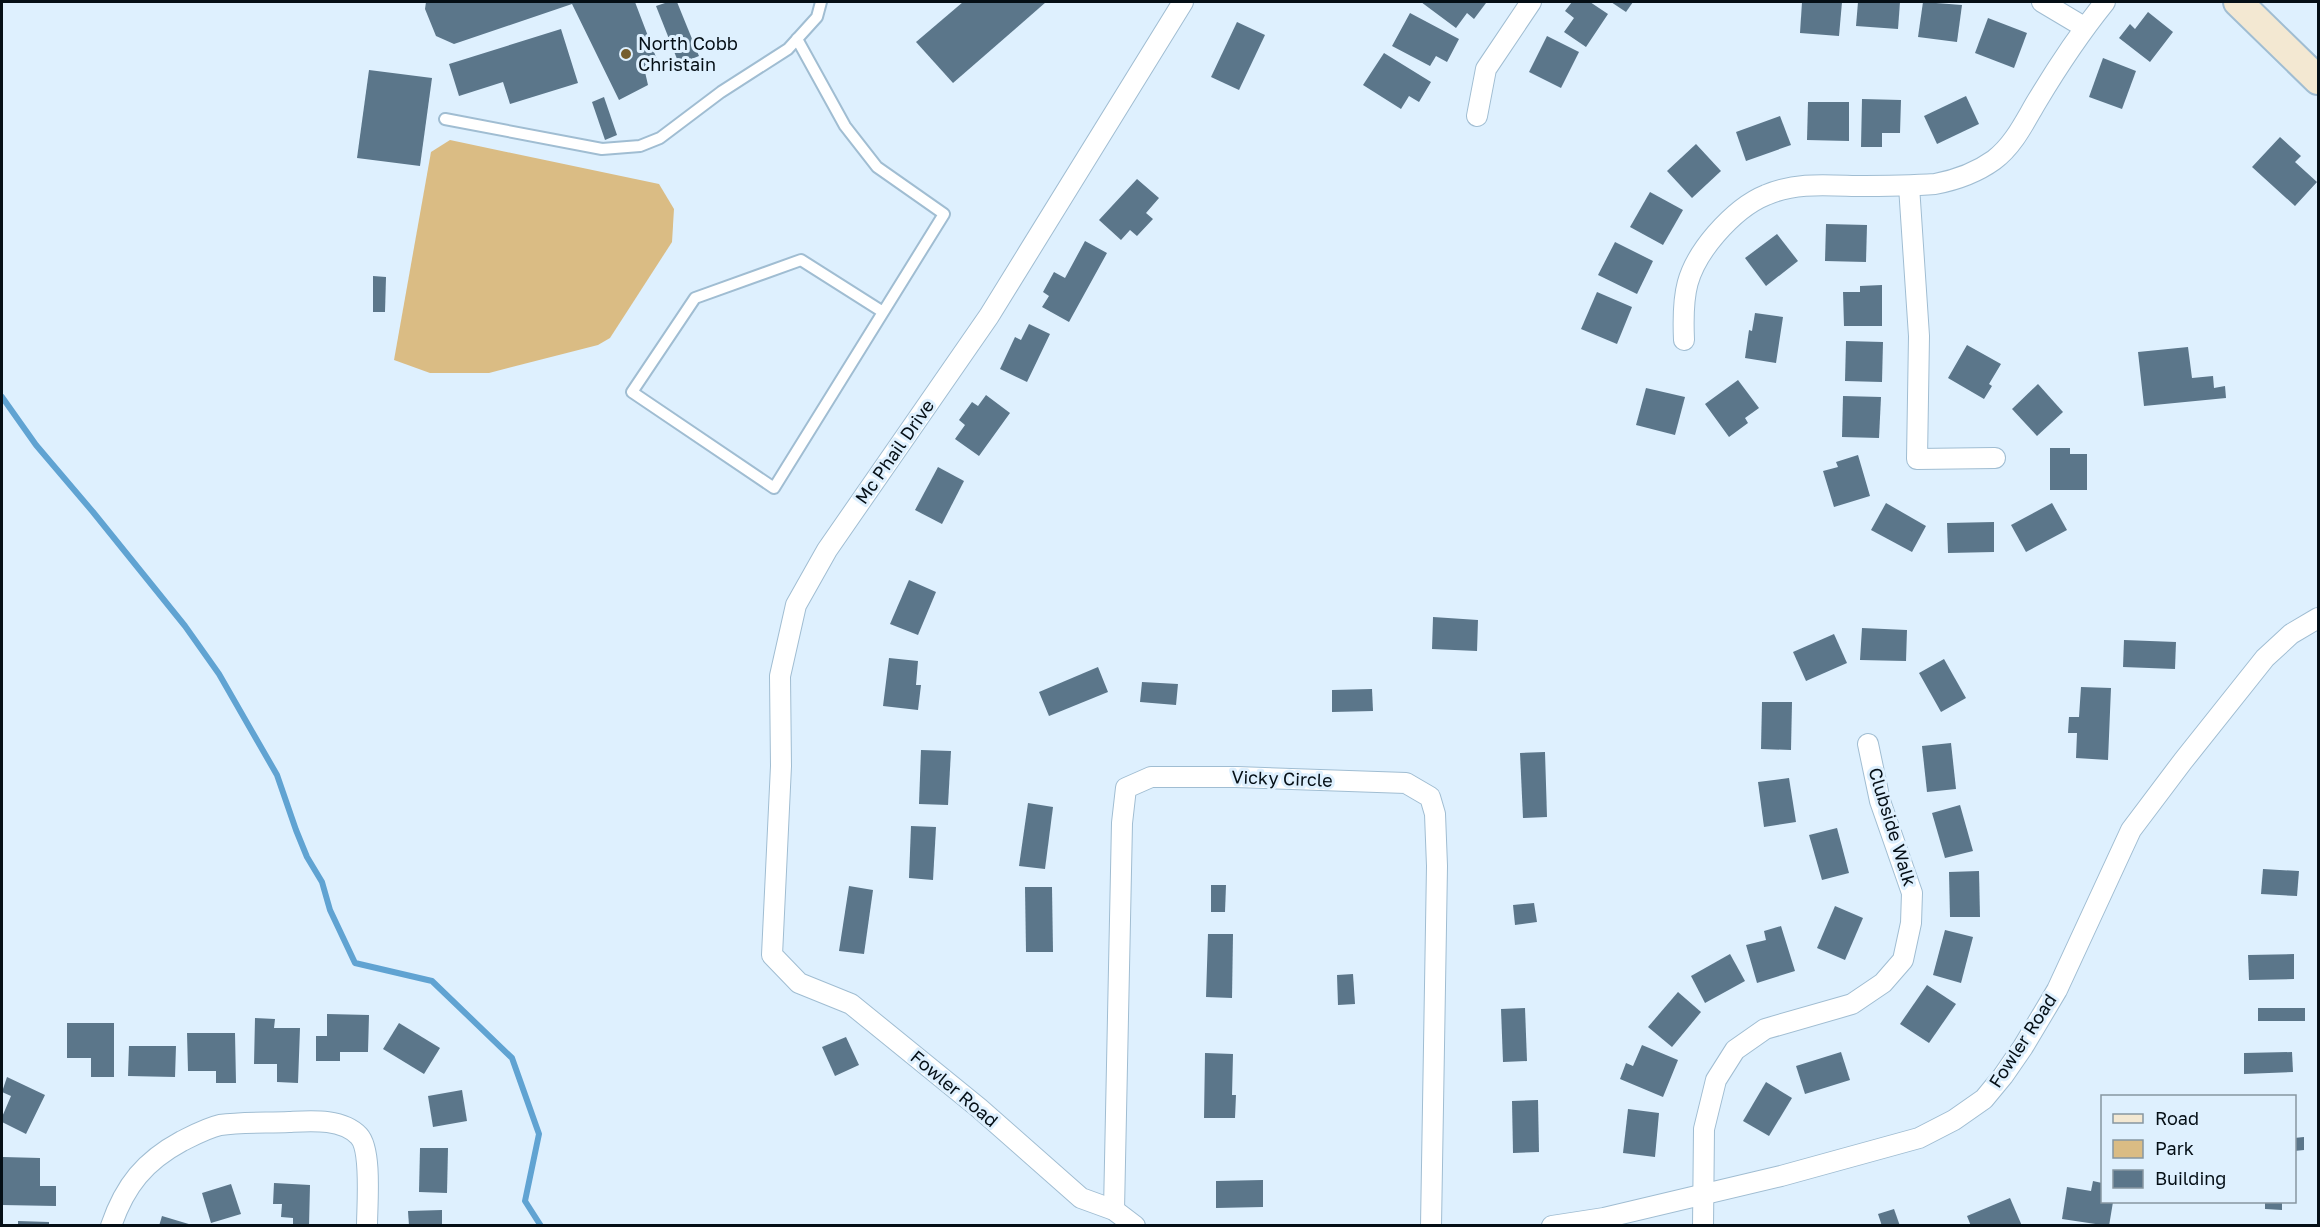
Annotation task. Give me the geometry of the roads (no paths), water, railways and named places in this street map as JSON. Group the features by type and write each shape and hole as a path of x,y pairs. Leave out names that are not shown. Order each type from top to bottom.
{"main road":[{"path":"2238,2 2319,80"}],"street":[{"name":"Mc Phail Drive","path":"772,955 781,766 780,676 796,605 827,550 989,315 1183,2"},
{"path":"1477,116 1486,69 1531,2"},
{"path":"2042,2 2084,27"},
{"path":"1684,340 1682,306 1685,288 1695,264 1727,221 1748,205 1766,195 1784,189 1810,185 1935,184 1955,180 1994,160 2024,125 2084,27 2105,2"},
{"path":"1909,186 1919,336 1917,459 1995,458"},
{"name":"Fowler Road","path":"1552,1226 1604,1218 1705,1194 1919,1138 1954,1120 1984,1099 2023,1047 2057,990 2131,830 2182,761 2265,658 2291,634 2319,618"},
{"name":"Clubside Walk","path":"1703,1226 1704,1129 1716,1080 1735,1050 1765,1029 1852,1004 1883,983 1904,960 1911,923 1912,893 1880,801 1868,744"},
{"name":"Vicky Circle","path":"1114,1210 1122,823 1126,788 1151,777 1236,777 1406,783 1430,797 1435,814 1437,866 1431,1226"},
{"name":"Fowler Road","path":"772,955 799,983 851,1004 979,1108 1081,1198 1114,1210 1135,1226"},
{"path":"111,1226 124,1193 147,1164 163,1151 219,1125 309,1121 331,1123 348,1128 362,1140 367,1164 367,1226"}],"lane":[{"path":"445,119 602,149 640,146 660,138 721,92 788,49 817,17 821,2"},
{"path":"797,39 845,126 877,166 944,214 774,488 632,392 695,298 801,260 883,312"}],"waterway":[{"path":"2,397 36,445 185,626 219,674 277,775 307,857 322,882 330,910 355,963 432,981 512,1058 539,1134 525,1201 541,1226"}],"place":[{"name":"North Cobb Christain","path":"626,54"}]}
